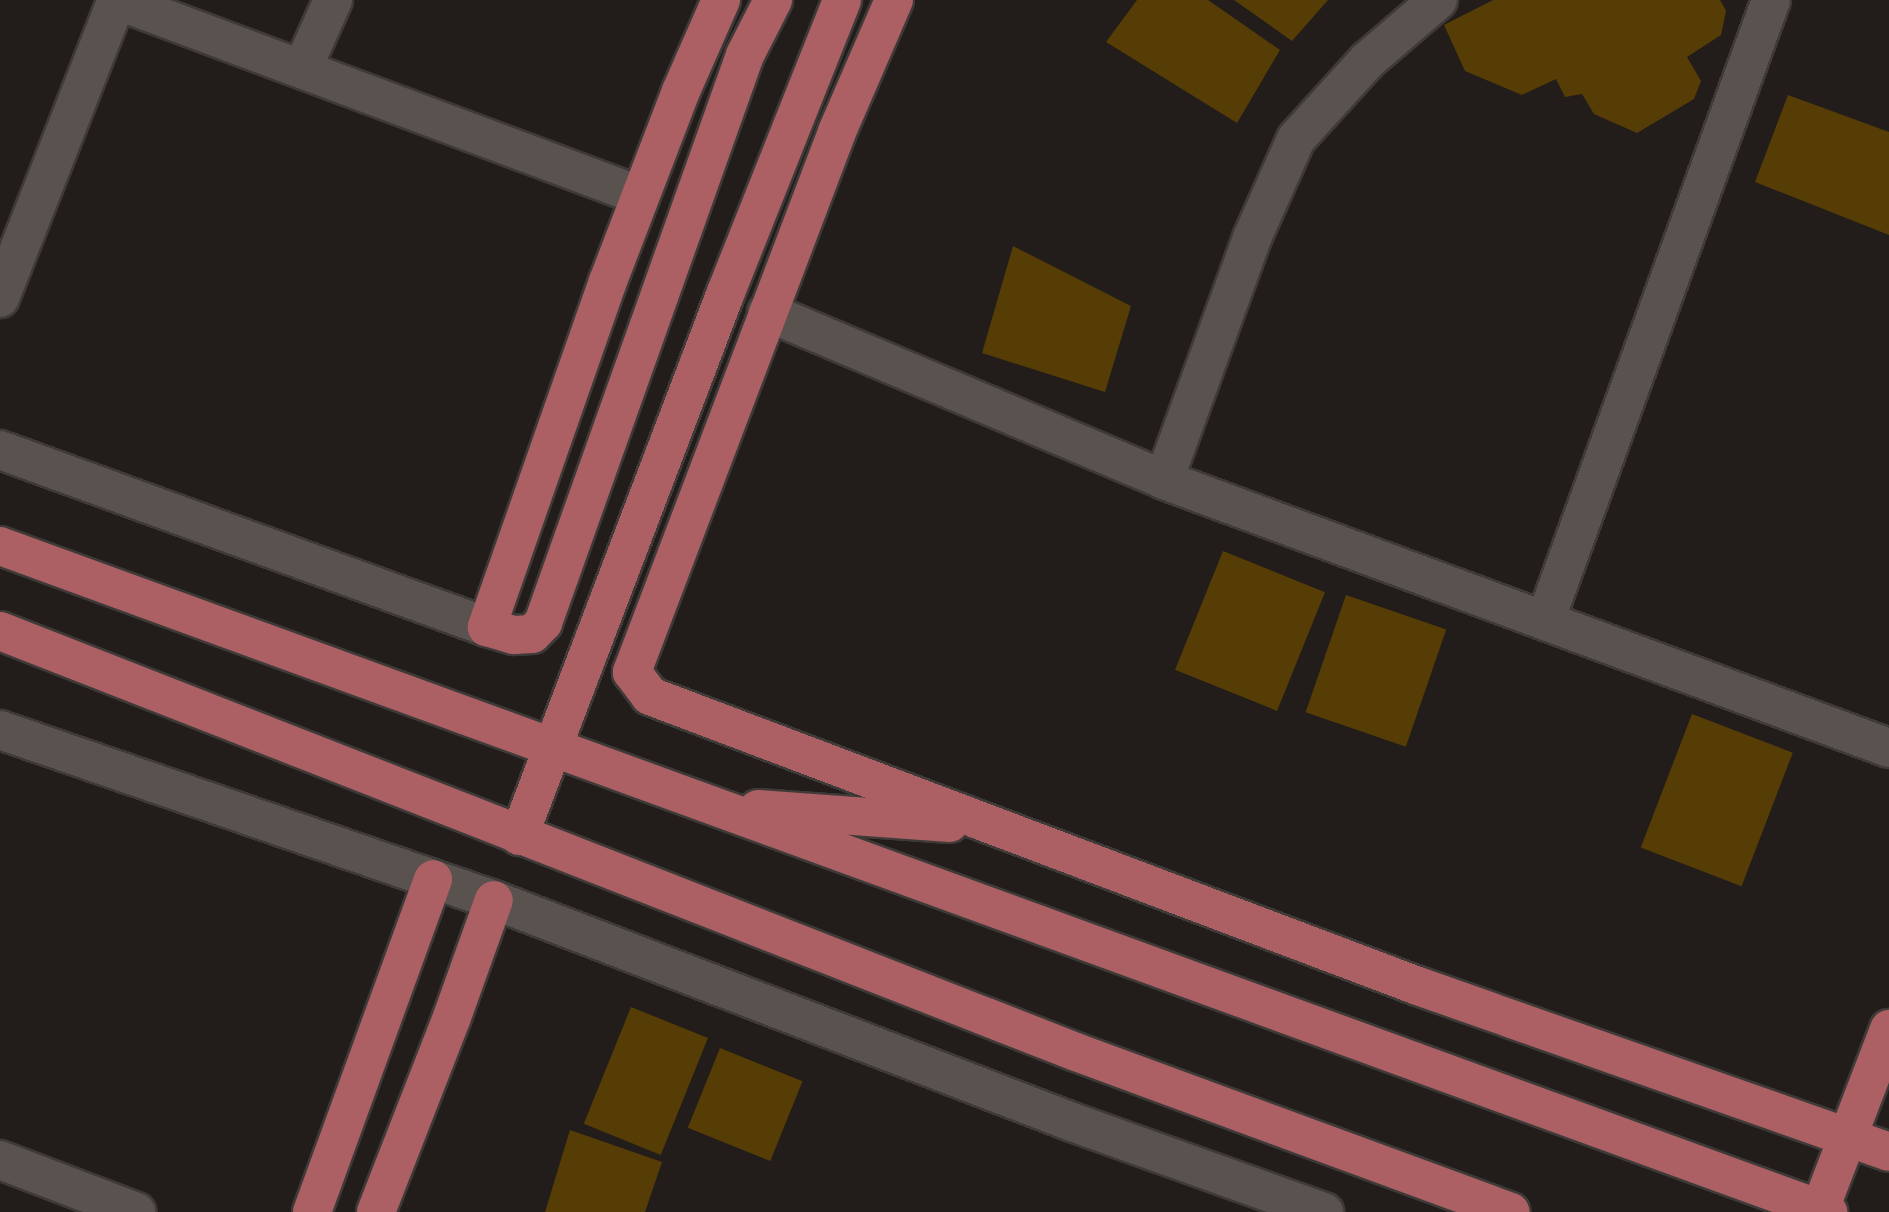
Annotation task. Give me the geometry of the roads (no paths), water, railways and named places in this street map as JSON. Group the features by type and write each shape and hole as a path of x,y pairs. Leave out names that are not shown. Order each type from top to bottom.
{"main road":[{"path":"721,0 641,196 487,627 523,635 532,634 543,623 740,67 773,0"},
{"path":"519,836 721,305 842,0"},
{"path":"894,0 837,132 632,672 650,696 1418,986 1889,1152"},
{"path":"6,540 551,747 1824,1211 1848,1137 1889,1029"},
{"path":"0,631 1076,1052 1511,1212"},
{"path":"712,805 993,826"},
{"path":"312,1212 433,879"},
{"path":"376,1212 452,1017 494,900"}],"street":[{"path":"0,298 116,0 641,196"},
{"path":"302,69 333,0"},
{"path":"1164,480 1252,238 1296,139 1368,60 1437,0"},
{"path":"1545,621 1771,0"},
{"path":"767,312 1164,480 1889,748"},
{"path":"0,450 487,627"},
{"path":"0,730 494,900 1072,1122 1324,1212"},
{"path":"0,1160 136,1212"}]}
